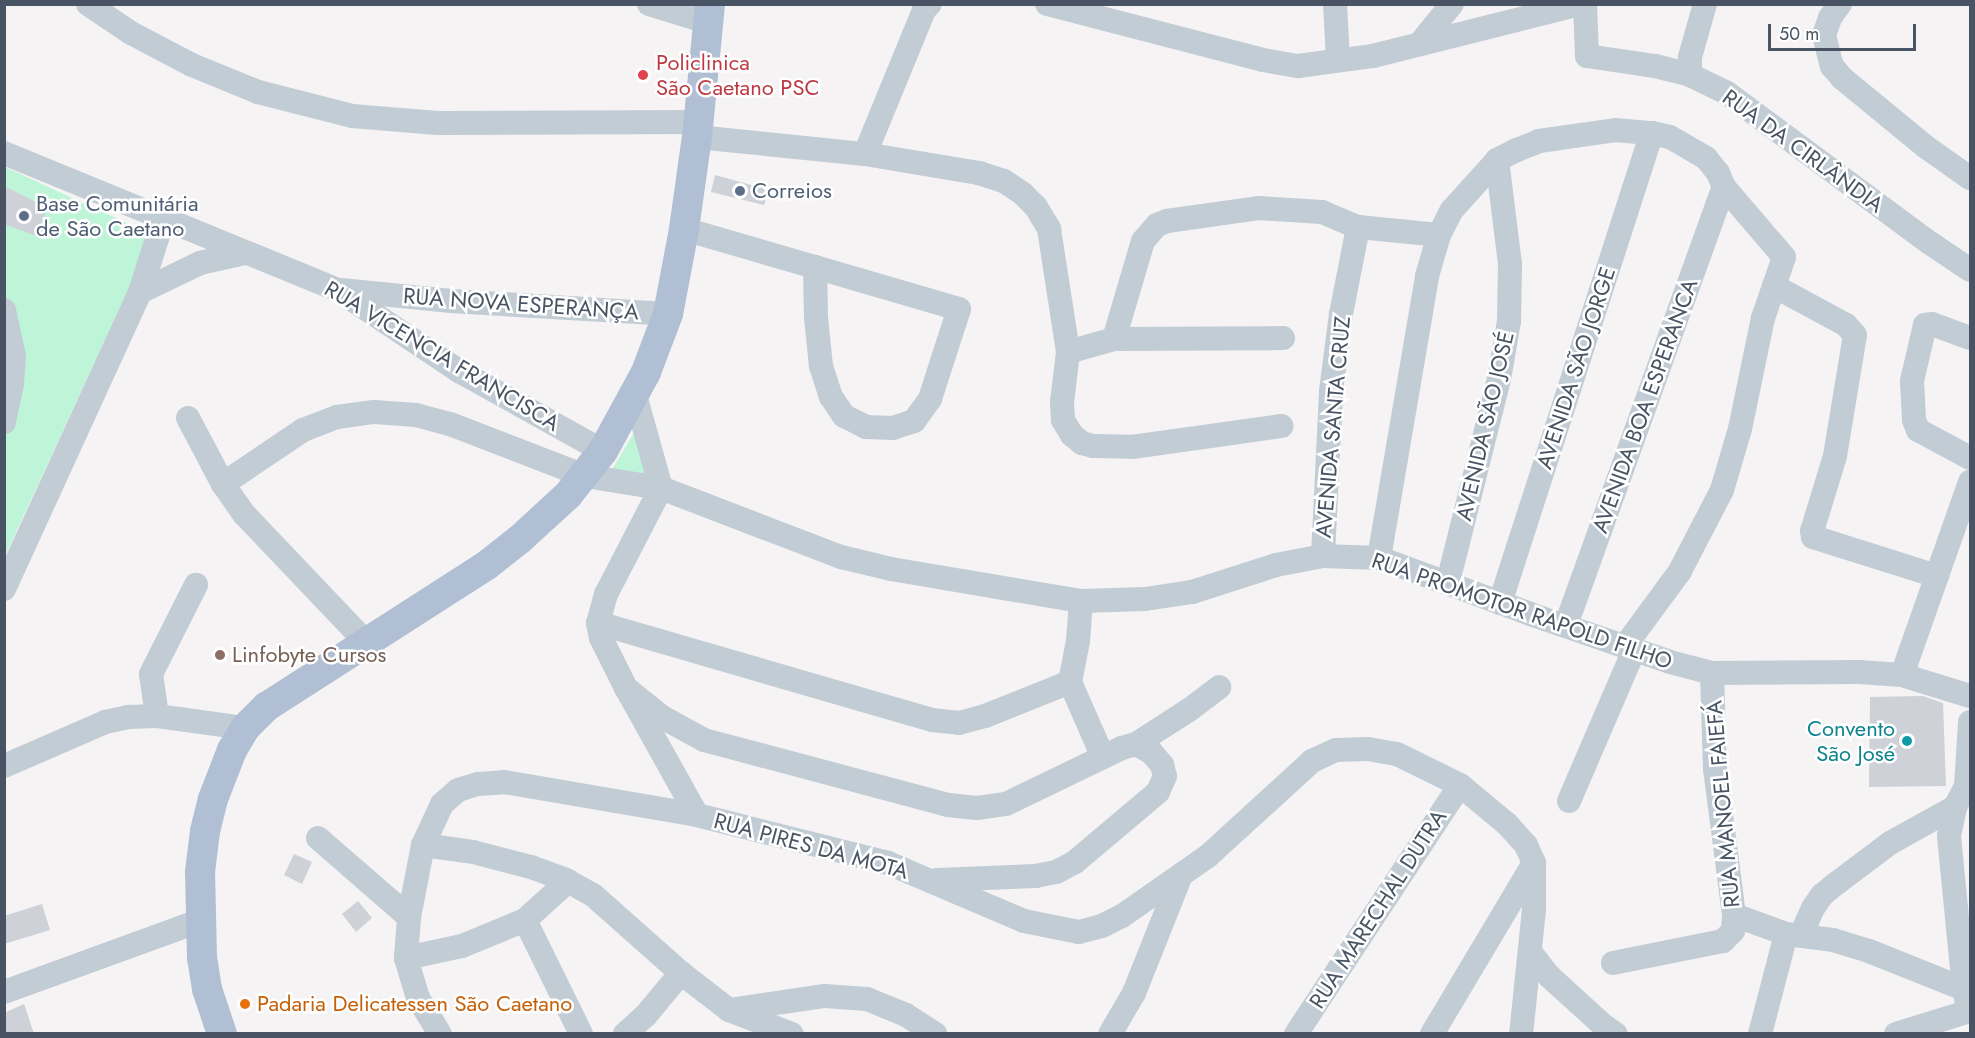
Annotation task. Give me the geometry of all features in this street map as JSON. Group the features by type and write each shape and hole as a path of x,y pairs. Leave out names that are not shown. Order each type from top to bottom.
{"main road":[{"path":"222,1034 207,988 199,921 200,872 205,831 221,774 245,728 266,707 487,566 546,518 585,476 603,451 635,396 668,315 684,229 698,130 709,13"}],"street":[{"path":"88,4 131,33 192,65 258,92 352,116 438,123 698,130 865,153 979,173 1004,181 1036,207 1049,229 1068,352 1062,402 1063,420 1072,435 1082,443 1093,446 1132,447 1282,426"},
{"path":"649,4 709,13"},
{"path":"865,153 924,10 930,4"},
{"path":"1047,4 1263,60 1298,66 1372,56 1421,42 1583,4"},
{"path":"1335,4 1338,60"},
{"path":"1421,42 1452,4"},
{"name":"RUA DA CIRLÂNDIA","path":"1583,4 1587,56 1655,66 1690,75 1727,93 1761,115 1835,174 1971,270"},
{"path":"1840,4 1830,18 1824,35 1832,66 1842,78 1918,140 1971,178"},
{"path":"1690,75 1690,57 1704,7"},
{"path":"1379,558 1426,276 1439,235 1452,210 1497,160 1539,141 1616,130 1652,133 1685,144 1706,158 1718,172 1724,187 1784,257 1763,318 1740,429 1722,490 1680,571 1629,653 1569,801"},
{"name":"AVENIDA SÃO JORGE","path":"1500,603 1652,133"},
{"name":"RUA VICENCIA FRANCISCA","path":"4,153 245,254 338,290 459,371 603,451"},
{"name":"AVENIDA SÃO JOSÉ","path":"1448,582 1499,379 1509,321 1510,264 1497,160"},
{"name":"AVENIDA BOA ESPERANCA","path":"1566,625 1724,187"},
{"path":"1114,339 1143,241 1157,225 1167,221 1258,208 1322,212 1358,227 1439,235"},
{"path":"4,589 140,292 164,220"},
{"name":"AVENIDA SANTA CRUZ","path":"1323,556 1331,391 1341,314 1358,227"},
{"path":"684,229 815,267 959,309 930,399 914,421 893,428 866,427 844,416 831,397 822,366 816,318 815,267"},
{"path":"140,292 200,263 245,254"},
{"path":"1774,286 1846,326 1855,335 1835,456 1811,534 1815,539 1937,576"},
{"name":"RUA NOVA ESPERANÇA","path":"338,290 451,301 668,315"},
{"path":"4,310 14,356 12,384 4,422"},
{"path":"1971,338 1932,324 1925,325 1912,381 1914,420 1918,430 1971,458"},
{"path":"1068,352 1114,339 1283,338"},
{"path":"635,396 661,488 606,594 598,623 601,638 626,688 697,815"},
{"name":"RUA PROMOTOR RAPOLD FILHO","path":"223,484 303,430 336,417 374,412 416,415 450,424 585,476 661,488 841,557 891,569 1081,601 1145,599 1192,592 1276,566 1323,556 1379,558 1566,625 1629,653 1712,673 1859,672 1902,675 1971,696"},
{"path":"188,418 223,484 244,514 366,642"},
{"path":"1902,675 1970,482"},
{"path":"157,716 152,674 196,585"},
{"path":"1081,601 1078,641 1070,682 1103,757"},
{"path":"598,623 933,720 959,723 985,716 1070,682"},
{"name":"RUA MANOEL FAIEFÁ","path":"1712,673 1715,769 1732,925"},
{"path":"626,688 662,717 704,740 948,805 977,808 1006,804 1103,757 1136,744 1189,710 1219,687"},
{"path":"4,766 105,723 128,717 157,716 245,728"},
{"path":"1968,1003 1948,836 1964,794 1971,722"},
{"path":"931,880 1036,876 1056,873 1075,862 1158,792 1165,776 1162,765 1152,753 1136,744"},
{"name":"RUA PIRES DA MOTA","path":"440,1034 418,998 406,958 409,917 423,845 442,804 458,790 478,784 504,782 697,815 888,863 1024,921 1079,932 1102,926 1122,916 1208,856 1312,761 1336,750 1368,749 1397,754 1460,785 1507,824 1526,845 1534,862"},
{"name":"RUA MARECHAL DUTRA","path":"1296,1034 1460,785"},
{"path":"1760,1034 1793,935 1822,895 1890,843 1964,794"},
{"path":"318,838 409,917"},
{"path":"423,845 473,852 531,867 568,881 594,895 681,973 729,1010 792,1034"},
{"path":"1521,1034 1531,953 1534,862"},
{"path":"1432,1034 1534,862"},
{"path":"1110,1034 1134,993 1181,874"},
{"path":"406,958 462,946 525,920 568,881"},
{"path":"525,920 581,1034"},
{"path":"4,992 199,921"},
{"path":"1613,963 1723,941 1732,925 1833,940 1869,951 1968,1003"},
{"path":"1531,953 1557,983 1616,1034"},
{"path":"625,1034 646,1015 681,973"},
{"path":"729,1010 825,996 867,999 906,1016 935,1034"},
{"path":"1896,1034 1968,1003"}],"green space":[{"path":"5,167 142,230 146,251 5,556 4,434 13,398 5,300"},
{"path":"635,431 648,471 641,479 617,474 613,468"}],"building":[{"name":"Correios","path":"715,175 769,190 764,205 711,192"},
{"name":"Base Comunitária de São Caetano","path":"4,186 48,208 36,236 4,224"},
{"name":"Convento São José","path":"1923,696 1943,703 1946,786 1869,787 1870,697"},
{"path":"294,854 312,862 302,884 284,875"},
{"path":"358,901 372,918 356,932 342,914"},
{"path":"42,904 50,930 4,944 4,916"},
{"path":"24,1004 34,1034 4,1034 4,1013"}],"place":[{"name":"Policlinica São Caetano PSC","path":"643,75"},
{"name":"Correios","path":"740,191"},
{"name":"Base Comunitária de São Caetano","path":"24,216"},
{"name":"Linfobyte Cursos","path":"220,655"},
{"name":"Convento São José","path":"1907,741"},
{"name":"Padaria Delicatessen São Caetano","path":"245,1004"}]}
